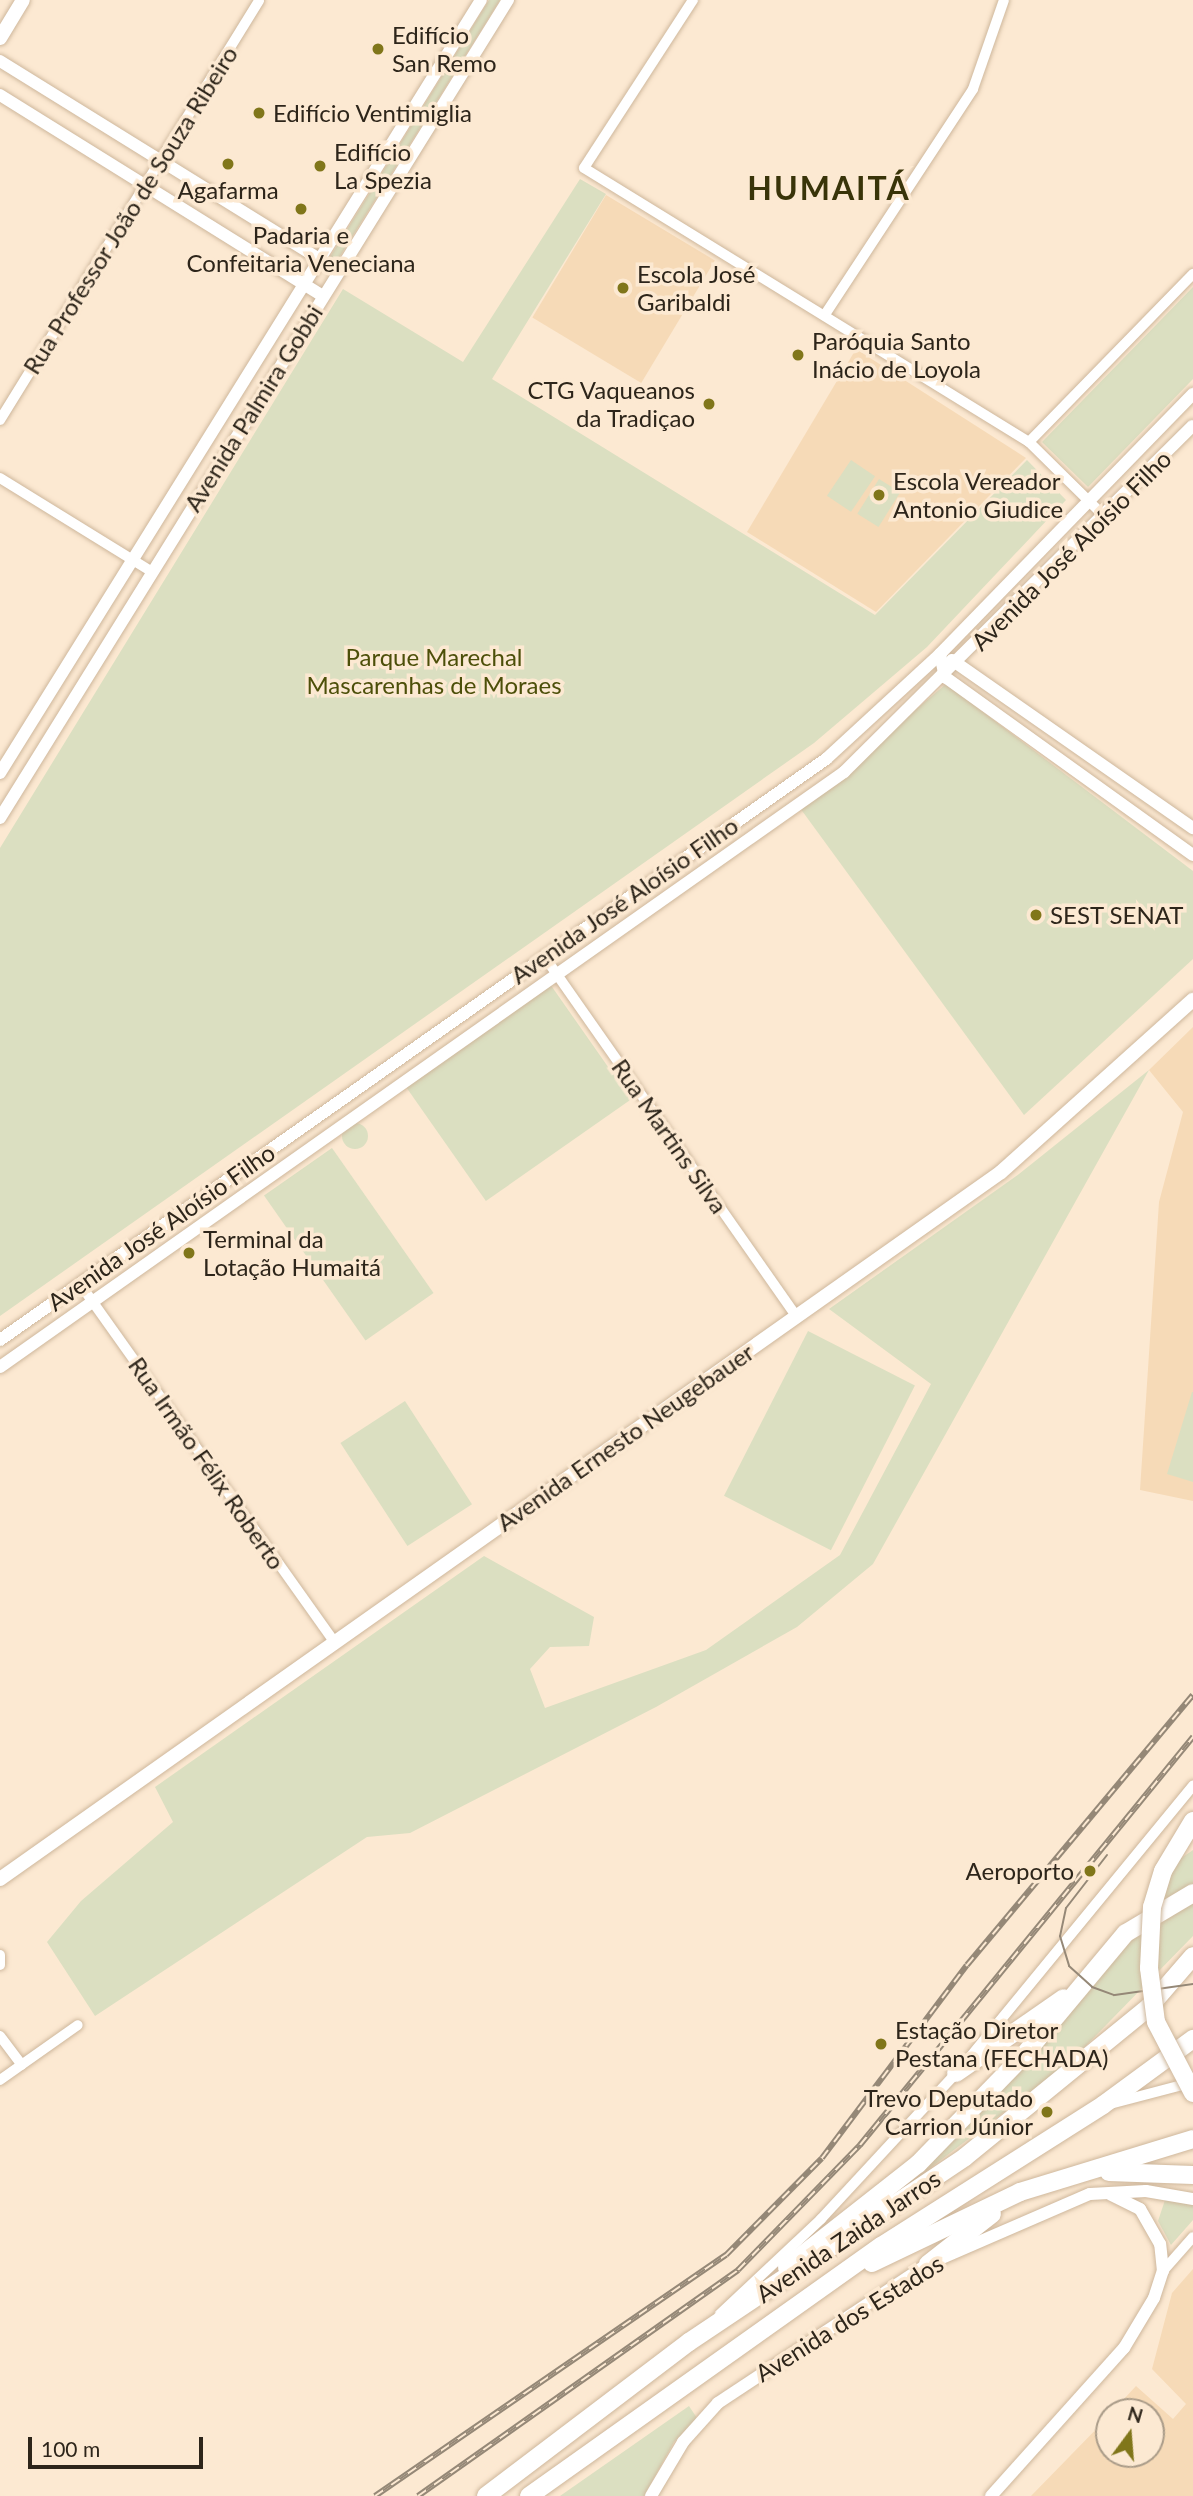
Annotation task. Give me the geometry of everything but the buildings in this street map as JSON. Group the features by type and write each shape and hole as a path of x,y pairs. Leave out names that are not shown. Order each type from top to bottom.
{"highway":[{"path":"1193,1821 1163,1871 1152,1907 1149,1968 1156,2022 1193,2093"},
{"path":"689,2342 918,2164 1084,1984 1126,1934 1193,1893"},
{"name":"Avenida Zaida Jarros","path":"486,2496 689,2342 965,2157 1149,2007 1193,1956"},
{"path":"956,2073 1084,1984"},
{"name":"Avenida Zaida Jarros","path":"529,2496 831,2282 1103,2105 1193,2039"},
{"path":"831,2282 1020,2192 1088,2174 1193,2138"},
{"path":"1088,2174 1157,2169 1193,2175"},
{"path":"928,2264 1020,2192"}],"main road":[{"path":"0,38 23,0"},
{"name":"Avenida Ernesto Neugebauer","path":"0,1879 1001,1172 1193,1000"},
{"name":"Avenida Ernesto Neugebauer","path":"0,1867 38,1851"}],"street":[{"name":"Rua Professor João de Souza Ribeiro","path":"0,420 147,187 259,0"},
{"name":"Avenida Palmira Gobbi","path":"0,772 481,0"},
{"name":"Avenida Palmira Gobbi","path":"0,818 508,0"},
{"path":"693,0 584,168 826,313 1029,442 1103,514"},
{"path":"826,313 973,89 1004,0"},
{"path":"0,61 338,271"},
{"path":"0,94 323,296"},
{"path":"1029,442 1193,274"},
{"name":"Avenida José Aloísio Filho","path":"0,1340 826,759 940,654 1193,394"},
{"name":"Avenida José Aloísio Filho","path":"0,1367 844,772 945,677 1193,425"},
{"path":"0,478 152,572"},
{"path":"940,654 959,663 1193,828"},
{"path":"940,654 945,677 1193,855"},
{"name":"Rua Martins Silva","path":"544,956 796,1316"},
{"name":"Rua Irmão Félix Roberto","path":"80,1284 334,1641"},
{"path":"689,2342 889,2145 956,2073 1193,1786"},
{"path":"0,1955 0,1965"},
{"path":"0,2081 78,2025"},
{"path":"0,2036 22,2065"},
{"path":"1103,2105 1171,2093 1193,2081"},
{"path":"1090,2194 1146,2191 1193,2199"},
{"path":"1090,2194 1115,2196 1140,2210 1160,2245 1163,2271"},
{"name":"Avenida dos Estados","path":"650,2496 683,2442 718,2403 928,2264 1090,2194"},
{"path":"991,2496 1128,2342 1163,2271 1193,2237"}],"shaded area":[{"name":"Escola José Garibaldi","path":"606,195 715,260 641,383 532,318"},
{"name":"Escola Vereador Antonio Giudice","path":"856,349 1026,458 876,612 747,532"},
{"path":"1193,1027 1193,1501 1140,1490 1159,1202 1183,1112 1149,1070"},
{"path":"1193,2269 1193,2496 1031,2496 1095,2430 1095,2468 1165,2468 1165,2412 1173,2419 1186,2404 1152,2369 1172,2293"},
{"path":"1136,2386 1149,2398 1125,2398"}],"green space":[{"path":"489,0 500,0 337,261 330,257"},
{"name":"Parque Marechal Mascarenhas de Moraes","path":"580,179 606,194 492,379 875,615 1027,460 1066,500 927,647 814,743 0,1316 0,848 343,289 463,362"},
{"path":"1193,287 1193,379 1088,487 1042,442"},
{"path":"851,460 875,476 851,512 827,496"},
{"path":"879,479 900,492 878,527 857,514"},
{"name":"SEST SENAT","path":"946,684 1193,871 1193,959 1024,1115 800,808"},
{"path":"550,984 631,1100 486,1201 405,1086"},
{"path":"1149,1070 873,1564 797,1627 656,1707 410,1833 367,1837 95,2016 47,1942 81,1901 173,1822 155,1787 484,1556 594,1617 589,1646 550,1647 530,1669 545,1708 706,1650 840,1555 931,1384 829,1309 1019,1174"},
{"path":"355,1123 364,1127 368,1136 364,1145 355,1149 346,1145 342,1136 346,1127"},
{"path":"332,1148 434,1293 366,1341 264,1196"},
{"path":"808,1331 915,1385 831,1550 724,1496"},
{"path":"1193,1392 1193,1482 1167,1474"},
{"path":"405,1401 472,1504 407,1546 340,1443"},
{"path":"1193,1850 1193,1936 1070,2062 905,2187 1026,2064 1127,1942 1177,1861"},
{"path":"1166,2197 1193,2202 1193,2220 1171,2245 1158,2221"},
{"path":"689,2406 697,2418 674,2442 644,2496 560,2496"}],"tram line":[{"path":"1107,1855 1066,1908 1060,1936 1069,1966 1092,1987 1114,1995 1193,1984"}],"railway":[{"path":"375,2496 726,2255 822,2158 967,1965 1193,1695"},
{"path":"418,2496 738,2270 860,2145 1193,1737"}],"place":[{"name":"Edifício San Remo","path":"378,49"},
{"name":"Edifício Ventimiglia","path":"259,113"},
{"name":"Agafarma","path":"228,164"},
{"name":"Edifício La Spezia","path":"320,166"},
{"name":"Padaria e Confeitaria Veneciana","path":"301,209"},
{"name":"Escola José Garibaldi","path":"623,288"},
{"name":"Paróquia Santo Inácio de Loyola","path":"798,355"},
{"name":"CTG Vaqueanos da Tradiçao","path":"709,404"},
{"name":"Escola Vereador Antonio Giudice","path":"879,495"},
{"name":"SEST SENAT","path":"1036,915"},
{"name":"Terminal da Lotação Humaitá","path":"189,1253"},
{"name":"Aeroporto","path":"1090,1871"},
{"name":"Estação Diretor Pestana (FECHADA)","path":"881,2044"},
{"name":"Trevo Deputado Carrion Júnior","path":"1047,2112"}],"district":[{"name":"HUMAITÁ","path":"829,188"}]}
